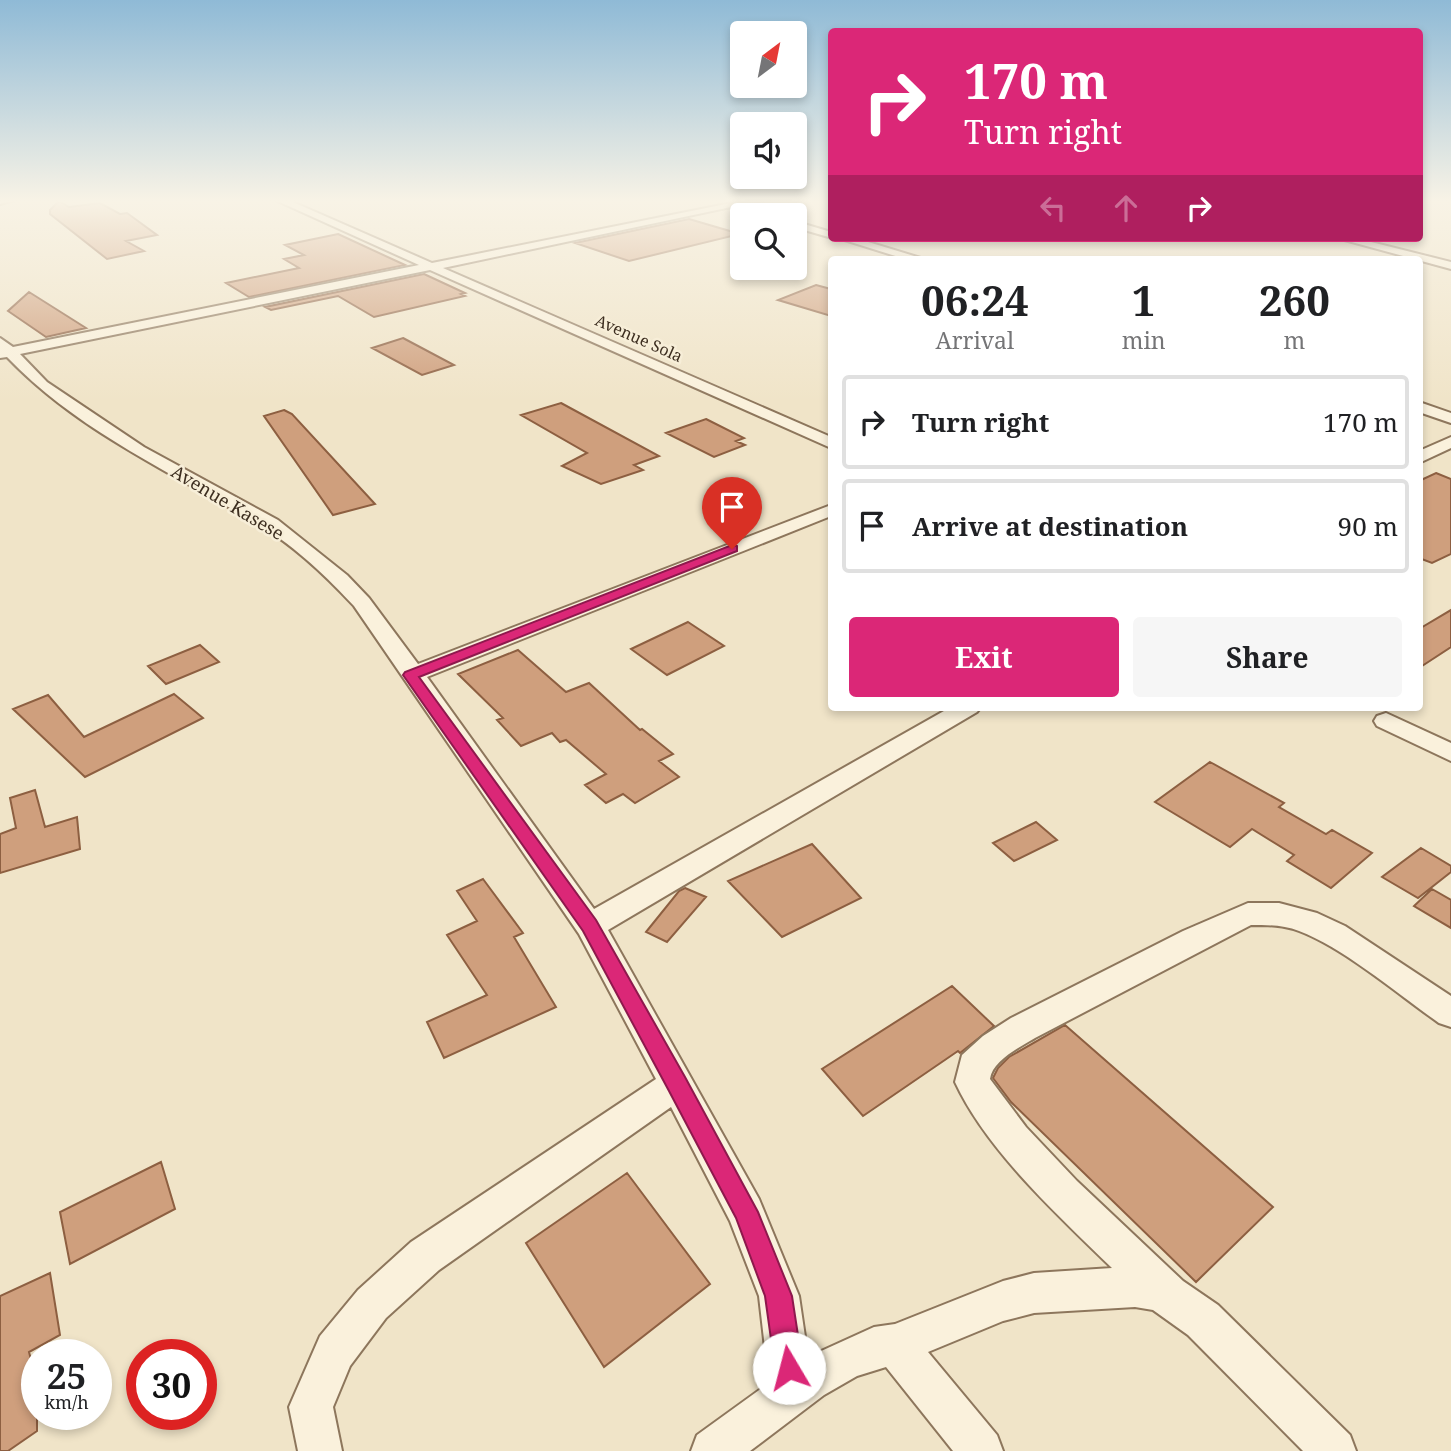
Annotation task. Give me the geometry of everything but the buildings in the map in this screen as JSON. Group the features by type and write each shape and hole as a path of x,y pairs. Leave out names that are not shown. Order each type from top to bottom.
{"street":[{"path":"4,350 431,267"},
{"name":"Avenue Sola","path":"437,267 828,442"},
{"name":"Avenue Kasese","path":"4,350 42,385 104,430 271,524 340,579 362,602 590,926 677,1084 746,1212 779,1296 792,1392"},
{"path":"1423,408 1451,418"},
{"path":"1423,456 1451,442"},
{"path":"411,675 828,511"},
{"path":"590,926 962,711"},
{"path":"1386,721 1451,753"},
{"path":"1334,1451 1203,1320 1169,1295 1051,1178 985,1103 972,1082 974,1066 995,1046 1023,1028 1194,939 1248,914 1279,914 1306,921 1334,934 1451,1013"},
{"path":"320,1451 311,1407 335,1351 372,1304 425,1256 677,1084"},
{"path":"713,1451 792,1392 842,1361 874,1348 895,1345 1003,1301 1034,1293 1135,1287 1169,1295"},
{"path":"895,1345 981,1451"}],"route":[{"path":"732,549 411,675 590,926 677,1084 746,1212 779,1296 789,1368"}]}
